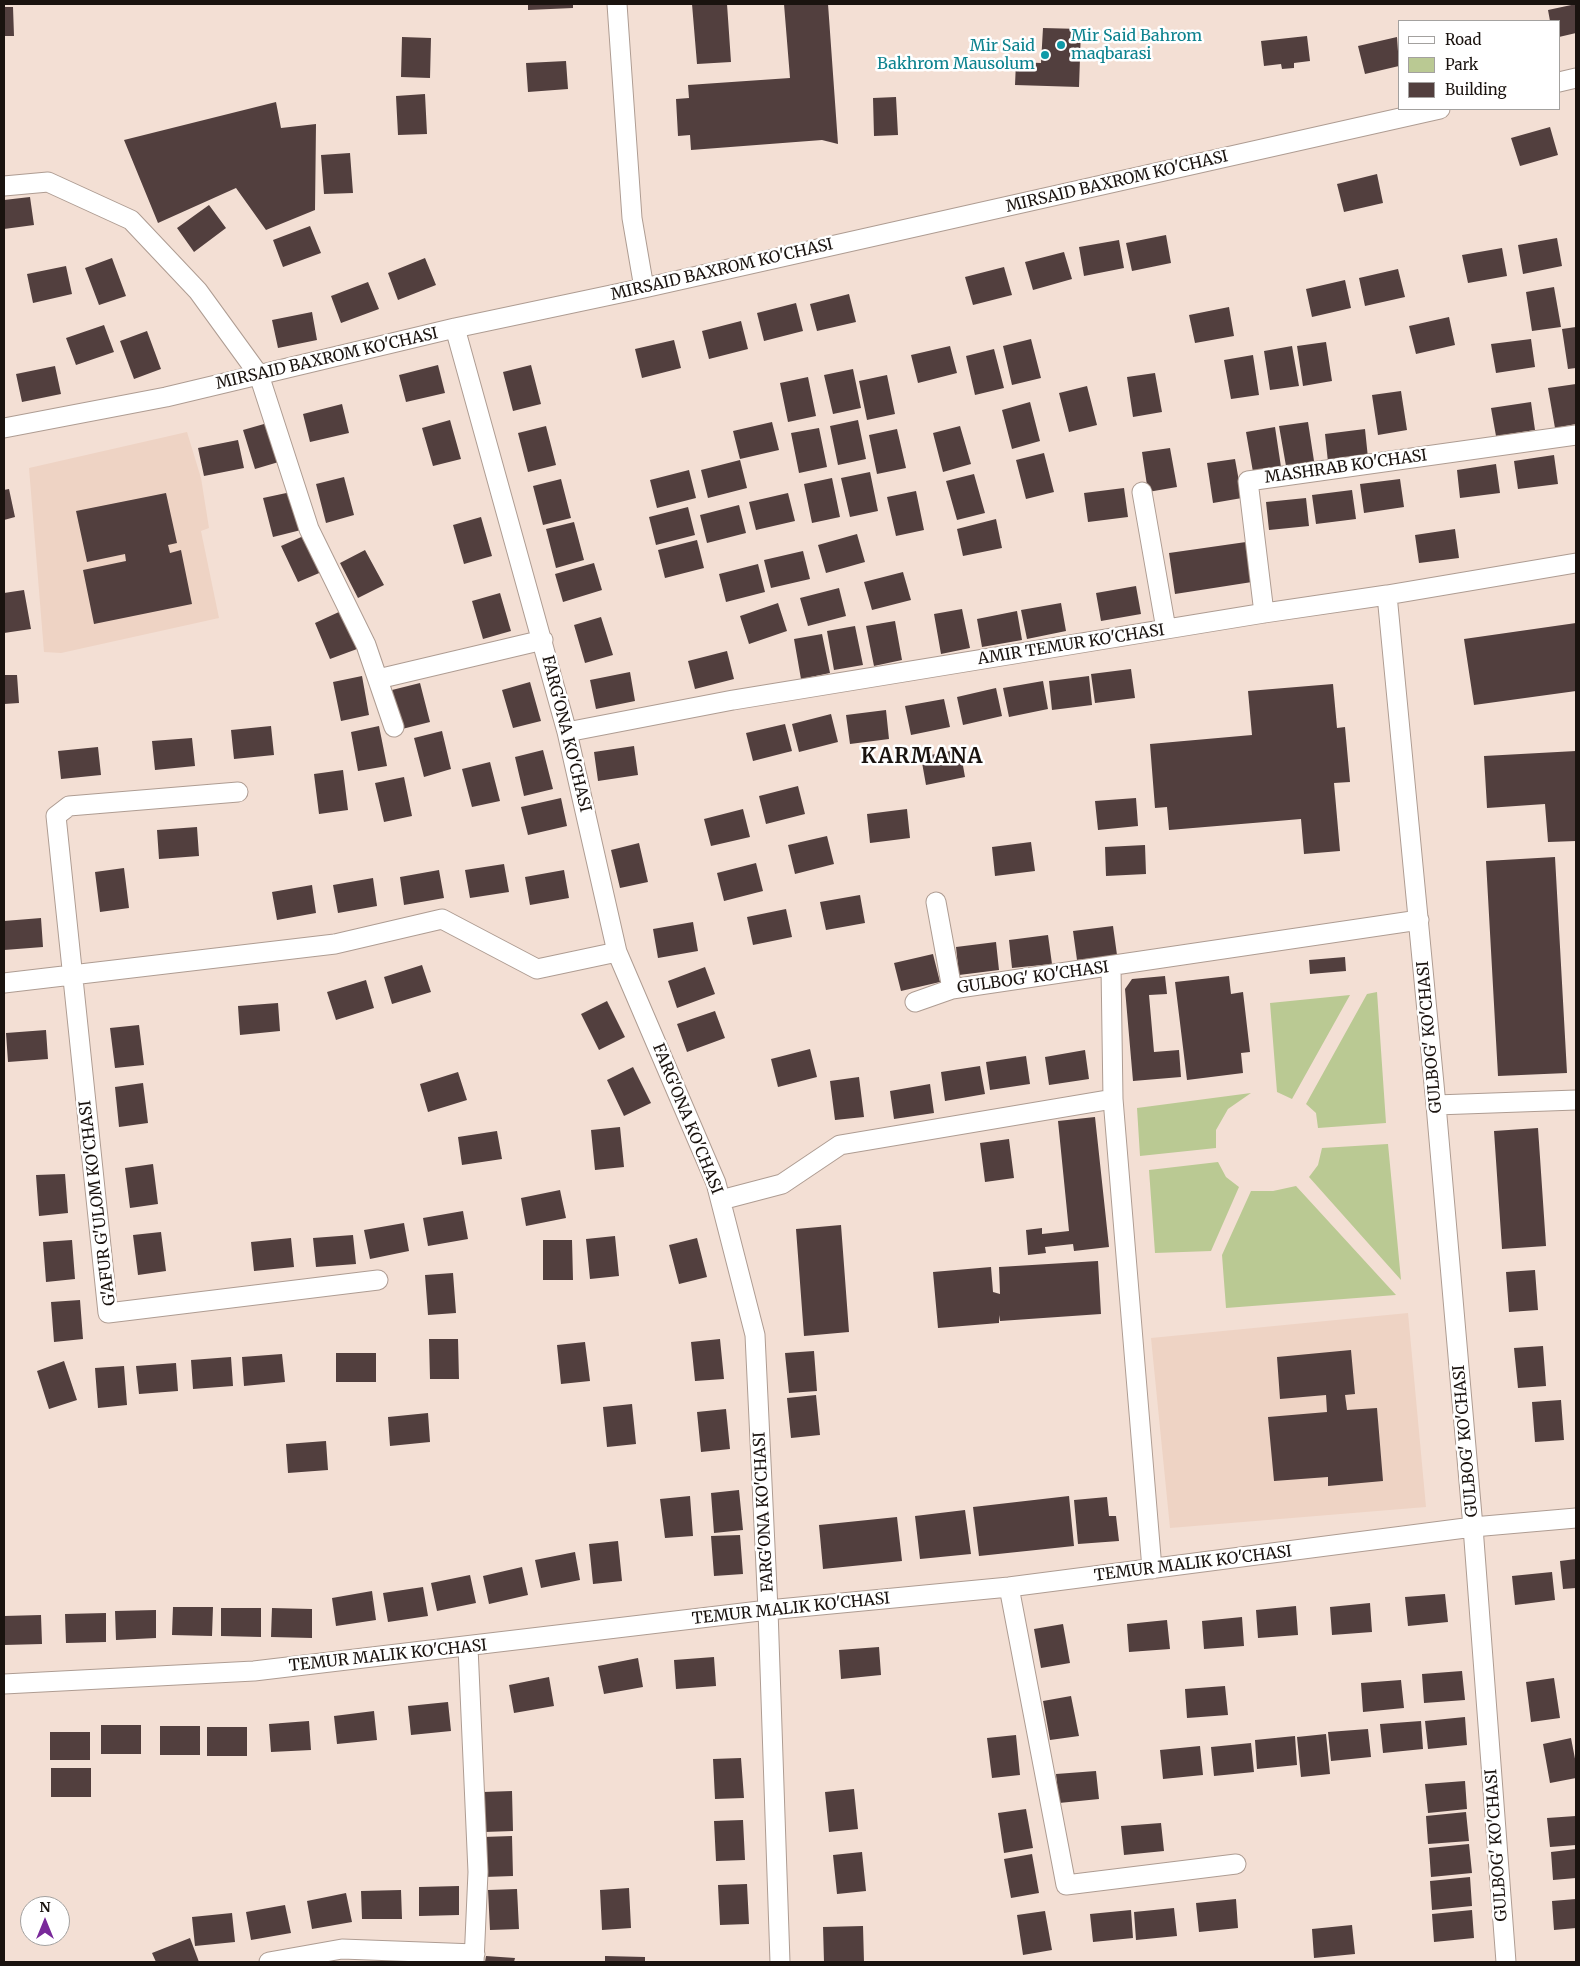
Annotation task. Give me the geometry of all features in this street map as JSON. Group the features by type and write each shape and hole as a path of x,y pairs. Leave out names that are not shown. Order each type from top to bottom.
{"street":[{"path":"617,4 632,218 644,288"},
{"path":"1560,82 1576,78"},
{"name":"MIRSAID BAXROM KO'CHASI","path":"4,428 166,397 455,328 644,288 1436,110"},
{"path":"4,186 48,182 131,220 198,291 259,375 309,529 366,646 394,727"},
{"name":"FARG'ONA KO'CHASI","path":"455,328 567,732 617,952 716,1183 755,1335 768,1610 780,1962"},
{"name":"MASHRAB KO'CHASI","path":"1264,613 1248,481 1576,435"},
{"path":"1142,492 1166,629"},
{"name":"AMIR TEMUR KO'CHASI","path":"567,732 733,700 1576,563"},
{"name":"GULBOG' KO'CHASI","path":"1387,595 1419,920 1473,1527 1506,1962"},
{"path":"378,679 543,640"},
{"name":"G'AFUR G'ULOM KO'CHASI","path":"238,792 69,806 56,816 108,1313 378,1280"},
{"path":"936,902 952,989"},
{"path":"4,983 335,944 442,919 537,969 617,952"},
{"name":"GULBOG' KO'CHASI","path":"915,1002 952,989 1419,920"},
{"path":"1111,967 1113,1099 1152,1569"},
{"path":"721,1200 782,1184 840,1145 1113,1099"},
{"path":"1436,1106 1576,1100"},
{"name":"TEMUR MALIK KO'CHASI","path":"4,1684 254,1671 768,1610 1009,1587 1473,1527 1576,1518"},
{"path":"1009,1587 1066,1885 1236,1864"},
{"path":"269,1962 342,1949 475,1958 478,1872 468,1647"}],"shaded area":[{"path":"187,432 201,478 209,528 201,531 219,618 61,653 44,652 29,468"},
{"path":"1408,1313 1426,1507 1170,1528 1151,1338"}],"green space":[{"path":"1377,992 1386,1123 1318,1128 1316,1113 1306,1104 1367,994"},
{"path":"1350,995 1292,1099 1277,1092 1270,1003"},
{"path":"1251,1093 1228,1109 1216,1130 1216,1148 1140,1156 1137,1108"},
{"path":"1388,1144 1401,1280 1309,1177 1318,1165 1322,1148"},
{"path":"1218,1162 1226,1177 1239,1187 1211,1251 1155,1253 1149,1170"},
{"path":"1296,1186 1396,1295 1226,1308 1222,1255 1251,1191 1273,1191"}],"building":[{"path":"528,4 573,4 573,8 528,10"},
{"path":"692,4 727,4 731,62 697,64"},
{"path":"784,4 828,4 838,144 822,140 691,150 690,135 678,136 676,99 689,98 688,85 790,78"},
{"path":"1576,4 1576,33 1560,37 1560,20 1550,20 1548,10"},
{"path":"4,7 13,7 14,36 4,36"},
{"name":"Mir Said Bahrom maqbarasi","path":"1043,28 1081,29 1079,87 1015,85 1016,62 1041,63"},
{"path":"1307,36 1310,61 1294,63 1294,68 1282,69 1281,64 1264,66 1261,41"},
{"path":"402,37 431,38 430,78 401,77"},
{"path":"1397,37 1398,66 1365,74 1358,46"},
{"path":"566,61 568,89 528,92 526,63"},
{"path":"425,94 427,134 398,135 396,96"},
{"path":"896,97 898,135 874,136 873,98"},
{"path":"276,102 281,128 316,124 315,210 266,230 236,188 158,223 124,140"},
{"path":"1550,127 1558,155 1520,166 1511,138"},
{"path":"350,153 353,193 324,194 321,155"},
{"path":"1377,174 1383,203 1344,212 1337,184"},
{"path":"30,197 34,225 4,229 4,200"},
{"path":"209,205 226,228 194,252 177,228"},
{"path":"310,226 321,253 283,267 273,240"},
{"path":"1166,235 1171,263 1132,271 1126,243"},
{"path":"1557,238 1562,266 1523,274 1518,245"},
{"path":"1119,240 1124,268 1084,276 1079,247"},
{"path":"1502,248 1507,276 1468,283 1462,255"},
{"path":"1064,252 1072,279 1033,290 1025,262"},
{"path":"112,258 126,296 99,305 85,268"},
{"path":"425,258 436,285 398,300 388,273"},
{"path":"66,266 72,294 33,303 27,274"},
{"path":"1004,267 1012,295 973,305 965,277"},
{"path":"1398,269 1405,297 1365,306 1359,278"},
{"path":"1345,280 1351,308 1312,317 1306,289"},
{"path":"368,282 379,309 341,323 331,296"},
{"path":"1554,287 1561,327 1532,331 1526,292"},
{"path":"849,294 856,322 817,331 810,304"},
{"path":"796,303 803,331 764,341 757,313"},
{"path":"1229,307 1234,336 1195,343 1189,315"},
{"path":"312,312 317,340 278,348 272,320"},
{"path":"1449,317 1455,345 1416,354 1409,326"},
{"path":"741,321 748,349 709,359 702,331"},
{"path":"104,325 114,352 76,365 66,338"},
{"path":"1576,327 1576,368 1568,369 1562,329"},
{"path":"147,331 161,369 134,379 120,341"},
{"path":"1031,339 1041,378 1012,385 1003,346"},
{"path":"1531,339 1535,367 1496,373 1491,344"},
{"path":"674,340 681,368 642,378 635,349"},
{"path":"1326,342 1332,381 1303,386 1297,346"},
{"path":"950,346 957,373 918,383 911,355"},
{"path":"1292,346 1299,386 1270,390 1264,351"},
{"path":"994,349 1004,388 975,395 966,356"},
{"path":"1253,355 1259,395 1231,399 1224,360"},
{"path":"438,365 445,393 406,402 399,375"},
{"path":"531,365 541,404 513,411 503,372"},
{"path":"55,366 61,394 22,402 16,374"},
{"path":"853,369 861,408 833,414 824,375"},
{"path":"1155,373 1162,412 1133,417 1127,377"},
{"path":"887,375 895,414 867,420 859,381"},
{"path":"808,377 816,416 788,422 780,383"},
{"path":"1576,384 1576,424 1555,428 1548,388"},
{"path":"1087,386 1097,425 1069,432 1059,393"},
{"path":"1401,391 1407,430 1378,435 1372,395"},
{"path":"1030,402 1040,441 1012,449 1002,410"},
{"path":"1531,402 1535,430 1496,436 1491,408"},
{"path":"342,404 349,433 310,442 303,414"},
{"path":"450,420 461,459 433,466 422,428"},
{"path":"858,420 866,459 838,465 830,426"},
{"path":"271,422 282,461 255,469 243,430"},
{"path":"772,422 779,450 740,459 733,431"},
{"path":"1308,422 1314,461 1286,466 1279,426"},
{"path":"546,426 556,465 528,472 518,433"},
{"path":"960,426 971,464 943,472 933,433"},
{"path":"1275,427 1281,467 1253,472 1246,432"},
{"path":"819,428 827,467 799,473 791,433"},
{"path":"897,429 906,468 877,474 869,435"},
{"path":"1365,429 1368,458 1328,462 1325,434"},
{"path":"238,440 244,468 204,476 198,448"},
{"path":"1170,448 1177,487 1148,492 1142,452"},
{"path":"1044,453 1054,492 1026,499 1016,460"},
{"path":"1554,455 1558,484 1518,489 1514,461"},
{"path":"1235,459 1242,498 1213,503 1207,463"},
{"path":"740,460 747,488 708,498 701,470"},
{"path":"1496,464 1500,493 1460,498 1457,470"},
{"path":"689,470 696,498 657,508 650,480"},
{"path":"870,472 878,511 850,517 841,478"},
{"path":"974,474 985,513 957,520 946,481"},
{"path":"344,477 354,515 326,523 316,484"},
{"path":"832,478 840,517 812,523 804,484"},
{"path":"561,479 571,518 543,525 533,486"},
{"path":"1400,479 1404,507 1364,513 1360,484"},
{"path":"1124,488 1128,517 1088,522 1084,493"},
{"path":"9,489 15,517 4,520 4,490"},
{"path":"1352,490 1356,519 1316,524 1312,495"},
{"path":"916,491 924,530 896,536 887,497"},
{"path":"291,492 301,530 273,537 263,498"},
{"path":"166,493 177,543 168,545 170,553 181,550 192,604 94,624 83,570 126,561 125,554 87,562 76,511"},
{"path":"788,493 795,521 756,530 749,502"},
{"path":"1306,498 1309,526 1269,530 1266,502"},
{"path":"739,505 746,533 707,543 700,515"},
{"path":"688,507 695,535 656,545 649,517"},
{"path":"481,517 492,556 464,564 453,525"},
{"path":"996,519 1002,548 963,556 957,529"},
{"path":"574,522 584,560 556,568 546,529"},
{"path":"1455,529 1459,558 1419,563 1415,535"},
{"path":"308,534 324,571 298,582 281,546"},
{"path":"857,534 865,562 826,573 818,545"},
{"path":"697,540 704,568 665,578 658,550"},
{"path":"1246,542 1252,582 1175,594 1169,553"},
{"path":"365,550 384,585 358,598 340,563"},
{"path":"803,551 810,579 771,588 764,560"},
{"path":"594,563 602,590 563,602 555,574"},
{"path":"758,564 765,592 726,602 719,574"},
{"path":"903,572 911,600 872,610 864,582"},
{"path":"1136,586 1141,614 1101,621 1096,593"},
{"path":"839,588 846,616 808,626 800,598"},
{"path":"24,590 31,629 4,633 4,593"},
{"path":"500,593 511,631 483,639 472,601"},
{"path":"778,603 787,631 749,644 740,616"},
{"path":"1061,603 1066,631 1027,639 1021,610"},
{"path":"962,609 970,648 941,654 934,614"},
{"path":"341,611 357,649 330,659 315,623"},
{"path":"1017,611 1022,640 982,647 977,619"},
{"path":"601,617 613,655 585,663 574,625"},
{"path":"895,621 902,660 874,666 866,626"},
{"path":"1576,623 1576,691 1474,705 1464,639"},
{"path":"855,626 863,665 834,670 827,631"},
{"path":"822,634 830,673 801,679 794,639"},
{"path":"727,651 734,679 695,689 688,661"},
{"path":"1131,669 1135,698 1095,703 1091,674"},
{"path":"630,672 635,701 596,709 590,680"},
{"path":"4,675 17,675 19,703 4,704"},
{"path":"362,676 369,715 341,721 333,682"},
{"path":"1089,676 1092,705 1052,710 1049,681"},
{"path":"1043,681 1048,709 1009,717 1003,688"},
{"path":"530,682 541,721 513,728 502,690"},
{"path":"420,683 430,722 402,729 392,690"},
{"path":"1333,684 1337,728 1345,727 1350,782 1334,783 1340,851 1304,854 1301,819 1169,830 1167,807 1155,808 1150,744 1252,735 1248,691"},
{"path":"996,688 1002,716 963,725 957,697"},
{"path":"944,699 950,727 911,735 905,706"},
{"path":"886,710 889,739 850,744 846,715"},
{"path":"831,714 838,742 799,752 792,724"},
{"path":"785,724 792,751 753,761 746,733"},
{"path":"271,726 274,755 234,759 231,730"},
{"path":"379,726 387,766 358,771 351,732"},
{"path":"442,731 451,769 424,777 414,738"},
{"path":"192,738 195,766 155,770 152,741"},
{"path":"634,746 638,775 598,781 594,752"},
{"path":"98,747 101,775 61,779 58,751"},
{"path":"960,749 965,777 926,785 921,757"},
{"path":"543,750 553,789 524,796 515,757"},
{"path":"1576,751 1576,841 1548,842 1545,804 1487,808 1484,756"},
{"path":"490,762 500,801 472,807 462,769"},
{"path":"343,770 348,810 319,814 314,774"},
{"path":"404,777 412,816 384,822 375,783"},
{"path":"798,786 805,814 766,824 759,796"},
{"path":"561,798 567,826 528,835 521,807"},
{"path":"1136,798 1138,826 1098,830 1095,801"},
{"path":"743,809 750,837 711,846 704,819"},
{"path":"907,809 910,838 870,843 867,814"},
{"path":"197,827 199,856 159,859 157,830"},
{"path":"827,836 834,864 795,874 788,845"},
{"path":"1031,842 1035,871 995,876 992,847"},
{"path":"639,843 648,882 620,888 611,850"},
{"path":"1145,845 1146,874 1106,876 1105,847"},
{"path":"1555,857 1567,1073 1498,1076 1486,861"},
{"path":"756,863 763,891 724,901 717,873"},
{"path":"504,864 509,892 470,898 465,870"},
{"path":"124,868 129,908 100,912 95,872"},
{"path":"439,870 444,898 404,905 400,877"},
{"path":"564,870 569,898 530,905 525,877"},
{"path":"373,878 377,906 338,913 333,885"},
{"path":"312,885 316,913 277,920 272,892"},
{"path":"860,895 865,923 826,930 820,902"},
{"path":"786,909 792,937 753,945 747,917"},
{"path":"41,918 43,947 4,950 4,921"},
{"path":"693,922 698,951 658,958 653,929"},
{"path":"1113,926 1117,955 1077,960 1073,931"},
{"path":"1048,935 1052,964 1012,968 1009,940"},
{"path":"996,942 999,970 959,975 956,947"},
{"path":"933,954 940,982 901,991 894,963"},
{"path":"1345,957 1346,971 1310,974 1309,960"},
{"path":"422,965 431,992 392,1004 384,977"},
{"path":"705,967 715,994 677,1008 668,981"},
{"path":"1165,976 1167,994 1149,995 1154,1052 1179,1050 1181,1077 1133,1081 1125,989 1132,979"},
{"path":"1229,976 1231,994 1243,992 1250,1052 1241,1053 1243,1073 1187,1080 1175,982"},
{"path":"366,980 374,1008 336,1020 327,992"},
{"path":"607,1001 625,1037 599,1050 581,1014"},
{"path":"278,1003 280,1031 240,1035 238,1006"},
{"path":"715,1011 725,1038 687,1052 677,1024"},
{"path":"139,1025 144,1065 115,1068 110,1028"},
{"path":"46,1030 48,1059 8,1062 6,1033"},
{"path":"810,1049 817,1077 778,1087 771,1059"},
{"path":"1085,1050 1089,1079 1049,1085 1045,1057"},
{"path":"1026,1056 1030,1084 990,1090 986,1062"},
{"path":"980,1066 985,1094 945,1101 941,1072"},
{"path":"633,1067 651,1103 624,1116 607,1080"},
{"path":"458,1072 467,1100 428,1112 420,1084"},
{"path":"859,1077 864,1117 835,1120 830,1081"},
{"path":"143,1083 148,1123 119,1127 115,1087"},
{"path":"930,1084 934,1113 894,1119 890,1091"},
{"path":"1095,1117 1109,1247 1074,1251 1073,1244 1045,1247 1046,1253 1028,1255 1026,1230 1042,1228 1042,1234 1069,1231 1058,1121"},
{"path":"620,1127 624,1167 595,1170 591,1130"},
{"path":"1538,1128 1546,1246 1502,1249 1494,1131"},
{"path":"497,1131 502,1159 462,1165 458,1137"},
{"path":"1009,1139 1014,1178 985,1182 980,1143"},
{"path":"153,1164 158,1204 130,1208 125,1168"},
{"path":"65,1174 68,1213 39,1216 36,1175"},
{"path":"560,1190 566,1218 526,1226 521,1198"},
{"path":"463,1211 468,1239 428,1246 423,1218"},
{"path":"404,1223 409,1251 370,1259 364,1230"},
{"path":"841,1225 849,1332 804,1336 796,1229"},
{"path":"161,1232 166,1271 138,1275 133,1235"},
{"path":"353,1235 356,1264 316,1267 313,1238"},
{"path":"615,1236 619,1276 590,1279 586,1239"},
{"path":"291,1238 294,1267 254,1271 251,1242"},
{"path":"697,1238 707,1277 679,1284 669,1245"},
{"path":"72,1240 75,1279 46,1282 43,1242"},
{"path":"543,1240 572,1240 573,1280 543,1280"},
{"path":"1098,1261 1101,1314 1000,1321 999,1315 999,1323 938,1328 933,1272 991,1267 993,1292 1000,1294 999,1267"},
{"path":"1535,1270 1538,1310 1509,1312 1506,1272"},
{"path":"453,1273 456,1313 428,1315 425,1275"},
{"path":"80,1300 83,1339 54,1342 51,1302"},
{"path":"429,1339 458,1339 459,1379 430,1379"},
{"path":"720,1339 724,1379 695,1381 691,1342"},
{"path":"585,1342 590,1381 561,1384 557,1345"},
{"path":"1543,1346 1546,1386 1518,1388 1514,1348"},
{"path":"1351,1350 1355,1394 1345,1395 1347,1410 1377,1408 1383,1481 1328,1486 1328,1477 1274,1481 1268,1417 1327,1412 1326,1395 1280,1399 1277,1357"},
{"path":"814,1351 817,1391 789,1393 785,1353"},
{"path":"336,1353 376,1353 376,1382 336,1382"},
{"path":"282,1354 285,1382 244,1386 242,1357"},
{"path":"231,1357 233,1386 193,1389 191,1360"},
{"path":"64,1361 77,1400 49,1409 37,1371"},
{"path":"176,1363 178,1391 139,1394 136,1366"},
{"path":"124,1366 127,1405 98,1408 95,1368"},
{"path":"816,1395 820,1435 791,1438 787,1398"},
{"path":"1561,1400 1564,1440 1535,1442 1532,1402"},
{"path":"632,1404 636,1444 607,1447 603,1407"},
{"path":"726,1409 730,1449 701,1452 697,1412"},
{"path":"428,1413 430,1442 390,1446 388,1417"},
{"path":"326,1441 328,1470 288,1473 286,1444"},
{"path":"739,1490 743,1530 714,1533 711,1493"},
{"path":"690,1496 693,1536 665,1538 660,1499"},
{"path":"1069,1496 1074,1546 979,1556 973,1507"},
{"path":"1107,1497 1109,1516 1116,1516 1119,1541 1078,1544 1074,1500"},
{"path":"965,1510 971,1554 920,1559 915,1516"},
{"path":"897,1517 902,1561 823,1569 819,1525"},
{"path":"740,1535 743,1574 714,1576 711,1536"},
{"path":"618,1541 622,1581 593,1584 589,1544"},
{"path":"575,1552 580,1580 541,1588 535,1560"},
{"path":"1576,1559 1576,1588 1563,1589 1560,1561"},
{"path":"522,1567 528,1595 489,1604 483,1576"},
{"path":"1552,1572 1555,1600 1515,1605 1512,1576"},
{"path":"470,1575 476,1603 437,1611 431,1583"},
{"path":"423,1587 428,1616 388,1622 383,1593"},
{"path":"372,1591 376,1620 336,1626 332,1598"},
{"path":"1445,1594 1448,1622 1408,1626 1405,1597"},
{"path":"1370,1603 1372,1632 1332,1635 1330,1607"},
{"path":"1296,1606 1298,1635 1258,1638 1256,1610"},
{"path":"173,1607 213,1607 212,1636 172,1635"},
{"path":"221,1608 261,1608 261,1637 221,1636"},
{"path":"272,1608 312,1609 312,1638 271,1637"},
{"path":"156,1610 156,1638 116,1640 115,1611"},
{"path":"106,1613 106,1642 66,1643 65,1614"},
{"path":"41,1615 42,1644 4,1645 4,1616"},
{"path":"1242,1617 1244,1646 1204,1649 1202,1621"},
{"path":"1167,1620 1170,1649 1129,1652 1127,1624"},
{"path":"1063,1624 1070,1663 1041,1668 1034,1629"},
{"path":"879,1647 881,1675 841,1679 839,1650"},
{"path":"714,1657 716,1686 676,1689 674,1660"},
{"path":"638,1658 643,1687 604,1694 598,1666"},
{"path":"1462,1671 1465,1700 1424,1703 1422,1674"},
{"path":"549,1677 554,1706 514,1713 509,1685"},
{"path":"1554,1678 1560,1718 1531,1722 1526,1682"},
{"path":"1401,1680 1404,1708 1363,1712 1361,1683"},
{"path":"1225,1686 1228,1715 1187,1718 1185,1689"},
{"path":"1071,1696 1079,1736 1050,1740 1043,1701"},
{"path":"448,1702 451,1731 411,1735 408,1706"},
{"path":"374,1711 377,1740 337,1744 334,1716"},
{"path":"1465,1717 1467,1745 1428,1749 1425,1721"},
{"path":"309,1721 311,1750 271,1752 269,1724"},
{"path":"1421,1721 1423,1749 1383,1753 1380,1724"},
{"path":"101,1725 141,1725 141,1754 101,1754"},
{"path":"160,1726 200,1726 200,1755 160,1755"},
{"path":"207,1727 247,1727 247,1756 207,1756"},
{"path":"1368,1729 1371,1757 1331,1761 1328,1732"},
{"path":"50,1732 90,1732 90,1760 50,1760"},
{"path":"1326,1734 1330,1774 1301,1777 1297,1737"},
{"path":"1016,1735 1020,1775 992,1778 987,1738"},
{"path":"1295,1736 1297,1765 1257,1769 1255,1740"},
{"path":"1571,1738 1576,1764 1576,1778 1550,1783 1543,1744"},
{"path":"1251,1743 1254,1772 1214,1776 1211,1747"},
{"path":"1200,1746 1203,1775 1163,1779 1160,1750"},
{"path":"741,1758 744,1798 715,1799 713,1759"},
{"path":"51,1768 91,1768 91,1797 51,1797"},
{"path":"1096,1771 1099,1799 1059,1803 1056,1774"},
{"path":"1465,1781 1467,1809 1428,1813 1425,1784"},
{"path":"854,1789 858,1829 829,1832 825,1792"},
{"path":"512,1791 513,1831 484,1832 483,1792"},
{"path":"1026,1809 1033,1848 1004,1853 998,1813"},
{"path":"1466,1812 1469,1841 1428,1844 1426,1816"},
{"path":"1576,1816 1576,1845 1550,1847 1547,1818"},
{"path":"743,1820 745,1860 716,1861 714,1821"},
{"path":"1161,1823 1164,1851 1124,1855 1121,1826"},
{"path":"512,1836 513,1876 484,1877 483,1837"},
{"path":"1469,1844 1472,1873 1431,1877 1429,1848"},
{"path":"1576,1849 1576,1878 1553,1880 1551,1852"},
{"path":"862,1852 866,1891 837,1894 833,1855"},
{"path":"1032,1854 1039,1893 1011,1898 1004,1859"},
{"path":"1470,1877 1472,1906 1432,1910 1430,1881"},
{"path":"747,1884 749,1924 720,1925 718,1885"},
{"path":"459,1886 459,1915 419,1916 419,1887"},
{"path":"629,1888 631,1928 602,1930 600,1890"},
{"path":"517,1889 519,1929 490,1930 488,1890"},
{"path":"401,1890 402,1919 362,1919 361,1891"},
{"path":"346,1893 352,1922 312,1929 307,1901"},
{"path":"1236,1899 1238,1928 1199,1932 1196,1903"},
{"path":"1576,1899 1576,1928 1554,1930 1552,1901"},
{"path":"285,1905 291,1933 251,1940 246,1912"},
{"path":"1174,1908 1177,1936 1136,1940 1134,1912"},
{"path":"1131,1910 1133,1938 1093,1942 1090,1914"},
{"path":"1472,1910 1474,1938 1434,1942 1432,1914"},
{"path":"1045,1911 1052,1950 1023,1955 1017,1915"},
{"path":"232,1913 235,1942 195,1946 192,1917"},
{"path":"1352,1925 1355,1954 1314,1958 1312,1929"},
{"path":"863,1926 864,1962 824,1962 823,1927"},
{"path":"190,1938 199,1962 156,1962 152,1953"},
{"path":"486,1956 515,1958 514,1962 485,1962"},
{"path":"605,1956 645,1957 645,1962 605,1962"}],"place":[{"name":"Mir Said Bahrom maqbarasi","path":"1061,45"},
{"name":"Mir Said Bakhrom Mausolum","path":"1045,55"}],"district":[{"name":"KARMANA","path":"922,757"}]}
